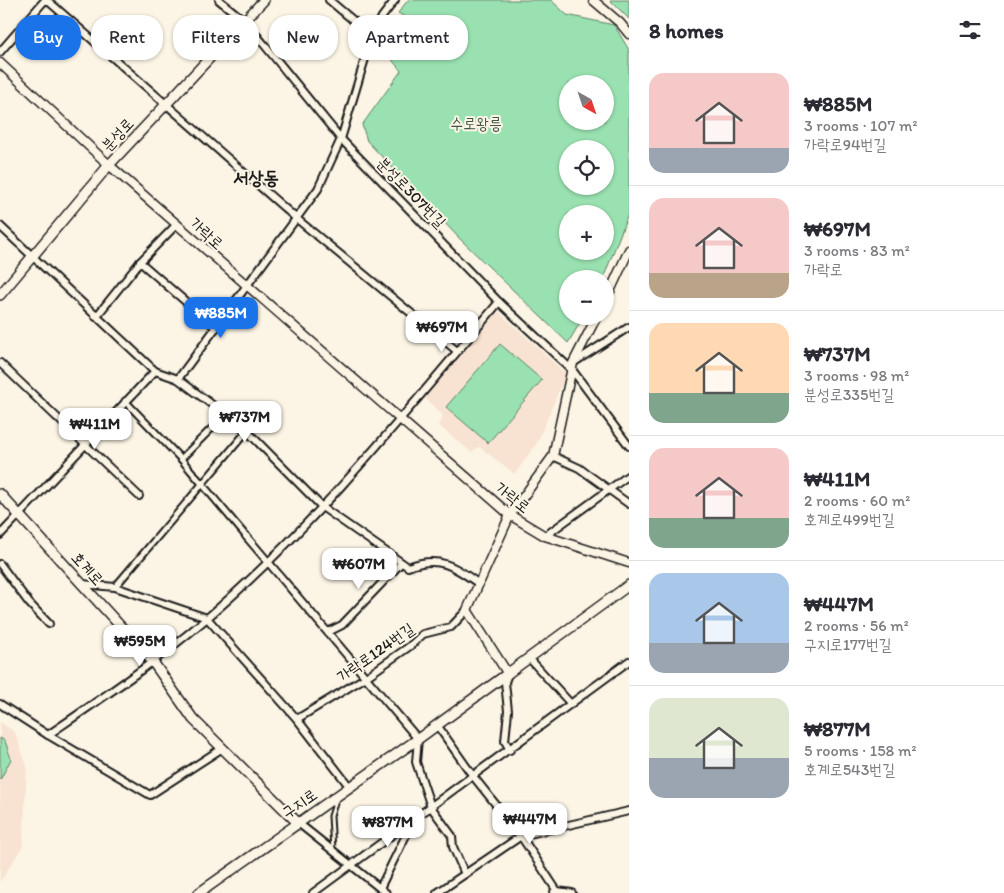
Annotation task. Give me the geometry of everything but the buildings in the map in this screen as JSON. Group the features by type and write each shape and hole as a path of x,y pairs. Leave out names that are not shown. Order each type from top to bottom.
{"main road":[{"name":"분성로","path":"250,15 264,0"},
{"name":"분성로","path":"0,295 109,165 207,60"},
{"name":"호계로","path":"0,494 152,662 193,719 221,749 297,822"},
{"name":"구지로","path":"199,893 297,822 418,739 629,585"}],"street":[{"path":"0,52 46,0 297,218 457,351"},
{"name":"분성로307번길","path":"219,0 238,15"},
{"path":"329,0 348,16"},
{"path":"384,15 395,0"},
{"path":"593,0 620,23 629,34"},
{"name":"분성로307번길","path":"259,37 341,139 499,302 573,367 629,446"},
{"path":"178,379 318,189 341,139 366,60"},
{"name":"가락로","path":"0,63 109,165 510,514 545,536 629,563"},
{"path":"96,318 140,262 177,224"},
{"path":"0,226 96,318 155,370 178,379 247,431 322,507 408,567 419,563 444,562 479,584"},
{"path":"614,282 629,250"},
{"path":"140,262 216,328"},
{"path":"48,736 152,662 207,618 267,561 322,507 400,419 499,302"},
{"path":"593,325 573,367 553,456 579,468 629,504"},
{"path":"573,367 629,327"},
{"path":"0,363 138,496"},
{"path":"0,535 155,370"},
{"path":"124,401 181,459 418,739 416,762 431,807 452,836 453,848 465,874"},
{"path":"181,459 226,414"},
{"path":"115,587 247,431"},
{"name":"가락로124번길","path":"297,719 366,677 410,646 423,634 451,627 467,610 510,514 553,456"},
{"path":"545,536 629,475"},
{"path":"328,632 342,624 401,563"},
{"path":"0,564 29,603 49,624"},
{"path":"82,584 115,587 207,618 297,719 349,786"},
{"path":"467,610 508,674 505,682 508,711 505,741 510,750"},
{"path":"529,658 571,704"},
{"path":"313,893 629,661"},
{"path":"0,704 48,736 150,795 221,749"},
{"path":"437,725 473,776 521,836 555,892 572,893"},
{"path":"438,893 521,836 629,811"},
{"path":"380,888 415,818"},
{"name":"호계로","path":"297,822 386,893"}],"lane":[{"path":"333,851 331,816 338,794"}],"shaded area":[{"path":"498,311 566,374 537,443 515,474 479,447 471,452 438,425 443,416 425,398"},
{"path":"0,722 15,732 27,766 23,846 0,882"}],"green space":[{"name":"수로왕릉","path":"408,0 551,0 567,15 614,25 629,50 629,212 614,251 614,205 559,205 559,260 610,260 606,270 559,270 559,325 579,325 568,343 459,238 367,141 362,125 401,71 392,60 468,60 468,15 402,15 398,13"},
{"path":"610,0 629,0 629,19"},
{"path":"500,344 542,380 488,443 446,407"},
{"path":"0,738 5,741 11,759 0,780"}],"district":[{"name":"서상동","path":"256,177"}]}
